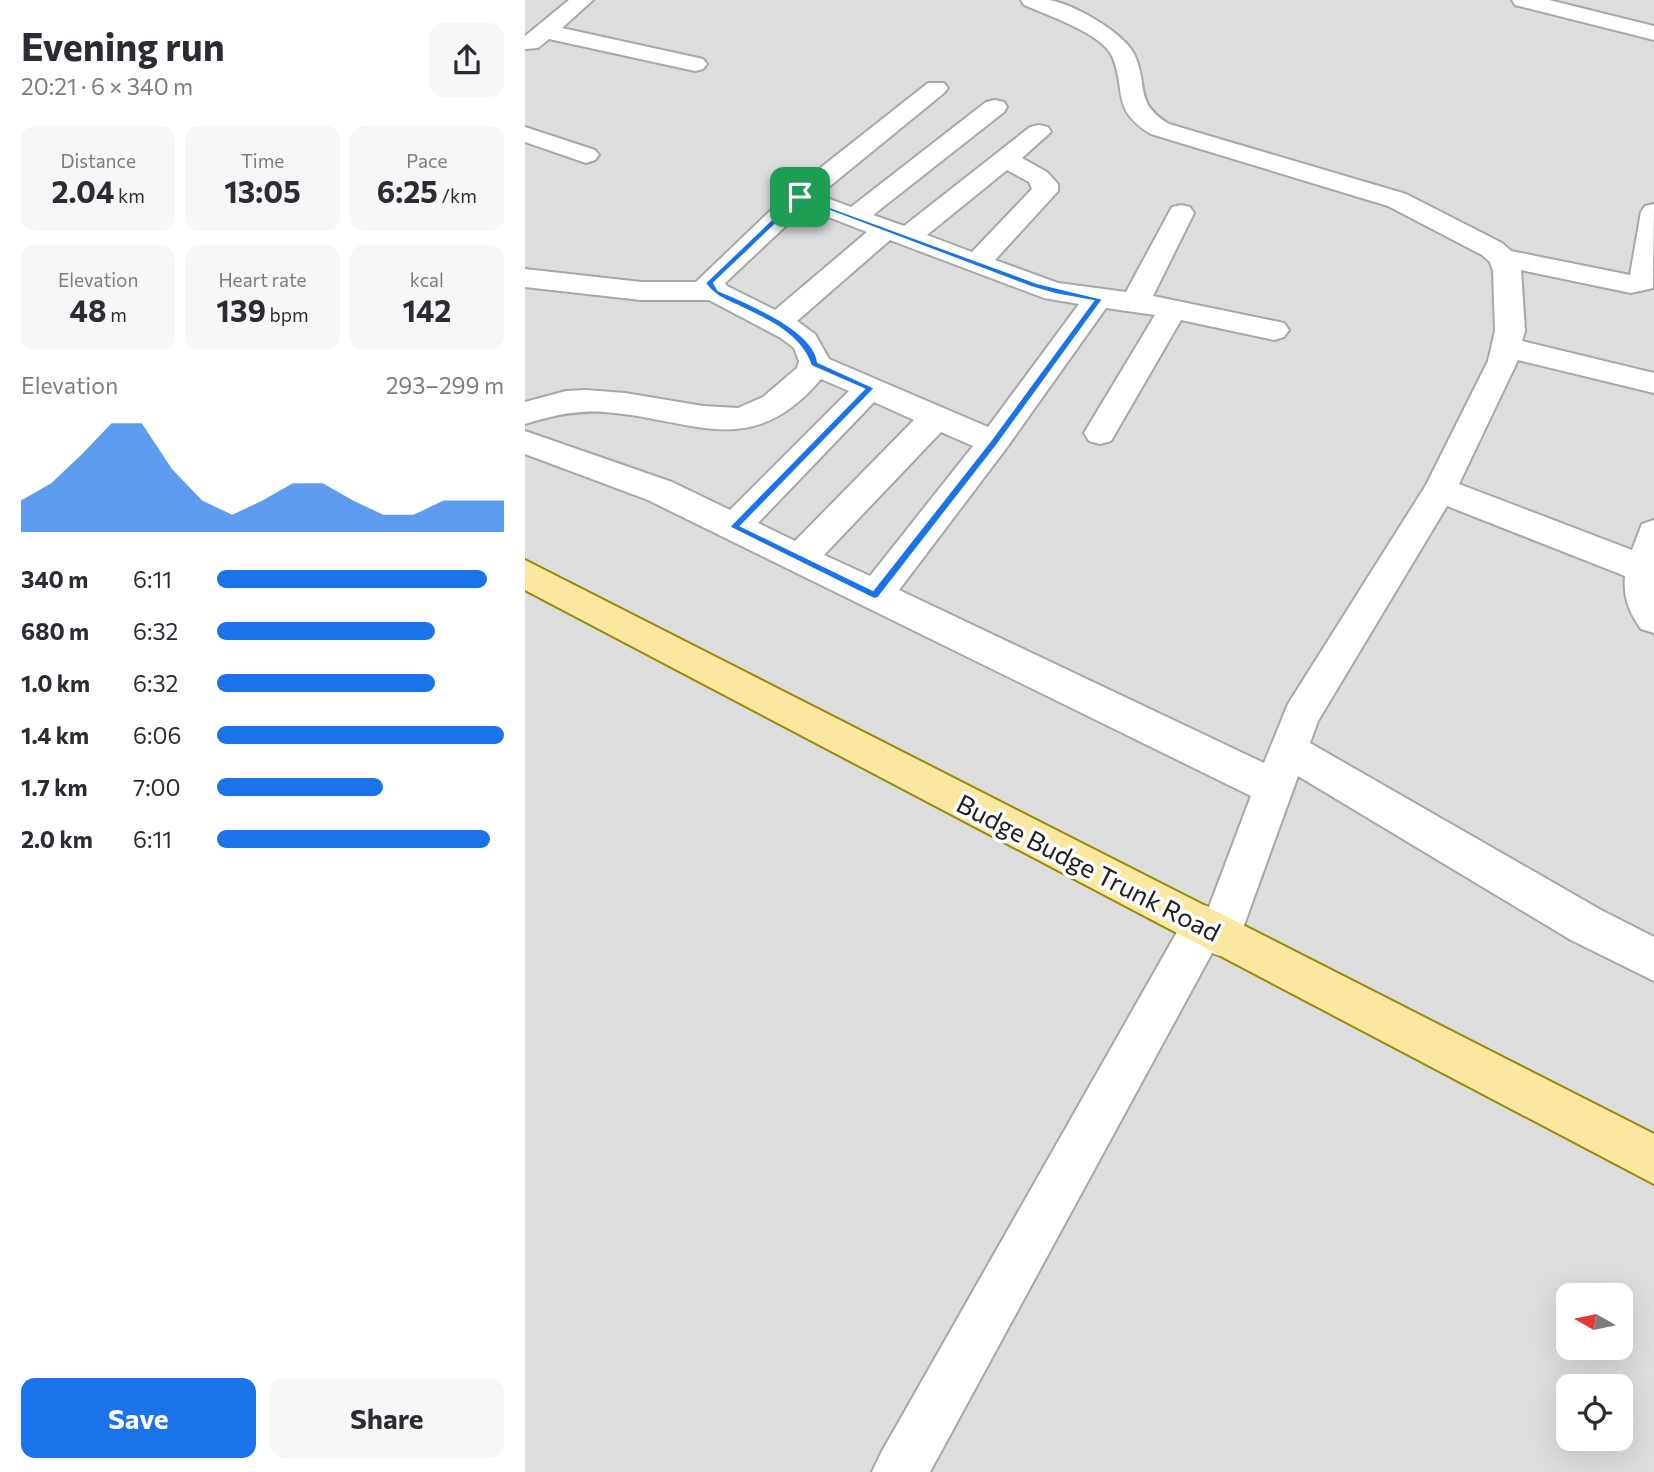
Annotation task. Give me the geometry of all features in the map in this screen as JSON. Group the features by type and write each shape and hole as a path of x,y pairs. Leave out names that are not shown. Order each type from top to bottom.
{"main road":[{"name":"Budge Budge Trunk Road","path":"525,574 1654,1160"}],"street":[{"path":"525,47 582,0"},
{"path":"1032,0 1083,22 1112,41 1122,55 1135,107 1147,121 1160,129 1397,200 1492,250 1502,258 1631,284 1643,282 1654,212"},
{"path":"1523,0 1654,33"},
{"path":"545,31 695,64"},
{"path":"525,413 551,402 569,400 600,400 715,419 755,415 771,406 810,373 814,364 813,353 795,335 715,291 709,283 800,197 936,88"},
{"path":"854,217 995,107"},
{"path":"777,323 1039,132"},
{"path":"525,134 586,155"},
{"path":"977,263 1045,191 1045,184 1038,177 1005,159"},
{"path":"800,197 1055,292 1173,309 1274,330"},
{"path":"1135,303 1181,214"},
{"path":"900,1472 1212,931 1275,788 1301,715 1316,687 1440,490 1497,375 1507,347 1510,331 1508,280 1502,258"},
{"path":"525,278 641,291 715,291"},
{"path":"874,595 994,442 1098,299"},
{"path":"1100,433 1173,309"},
{"path":"1507,347 1654,383"},
{"path":"814,364 994,442"},
{"path":"734,527 870,388"},
{"path":"799,559 936,417"},
{"path":"525,442 660,491 1275,788"},
{"path":"1440,490 1645,569"},
{"path":"1654,533 1640,587 1642,604 1654,619"},
{"path":"1288,750 1586,925 1654,960"}],"shaded area":[{"path":"525,0 1654,0 1654,1472 525,1472"}],"route":[{"path":"800,197 1034,285 1055,292 1098,299 994,442 874,595 734,527 870,388 814,364 813,353 795,335 758,312 715,291 709,283 800,197"}]}
